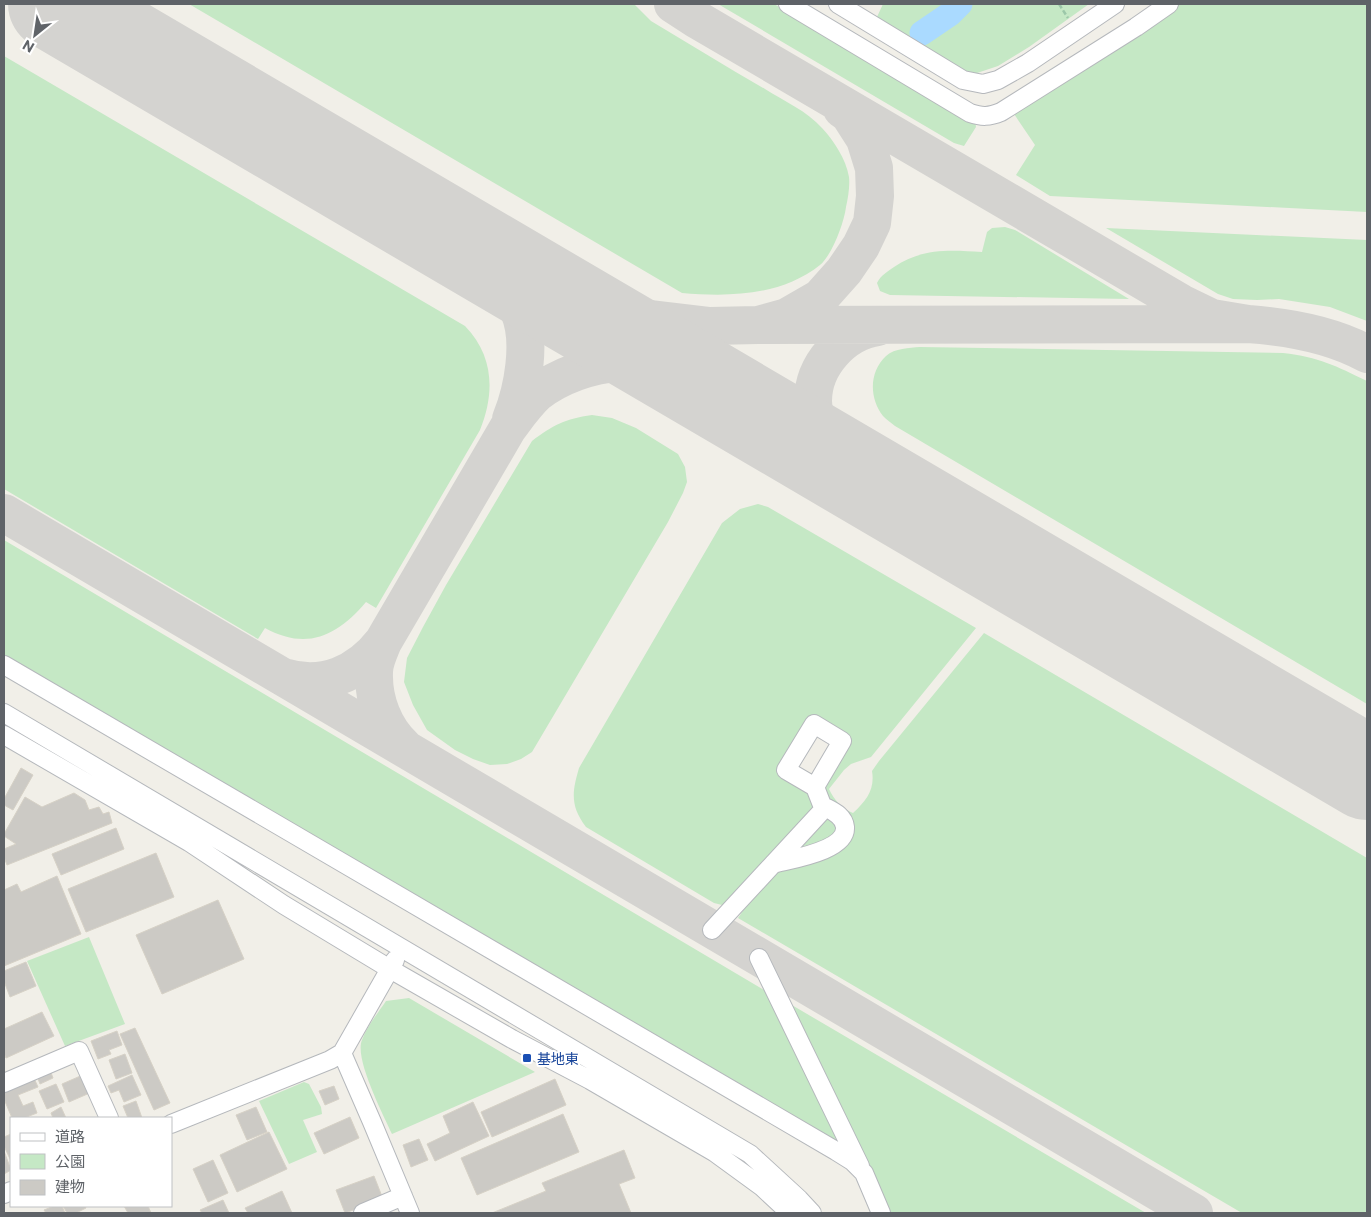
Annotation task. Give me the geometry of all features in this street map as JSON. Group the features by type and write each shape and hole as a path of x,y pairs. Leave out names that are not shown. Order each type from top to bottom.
{"street":[{"path":"788,4 970,113 980,117 991,117 1001,112 1136,27 1169,4"},
{"path":"838,4 963,80 983,84 998,80 1028,63 1115,4"},
{"path":"4,665 836,1151 864,1173"},
{"path":"4,713 750,1154 812,1213"},
{"path":"4,735 189,842 284,905 390,969 590,1080 714,1152 762,1187 790,1213"},
{"path":"815,787 824,810"},
{"path":"712,930 773,864 824,810 827,808 837,814 844,822 846,830 844,837 828,849 773,864"},
{"path":"172,1124 330,1060 342,1053 402,949"},
{"path":"759,958 864,1173 881,1213"},
{"path":"4,1084 79,1051 109,1117"},
{"path":"342,1053 410,1213"},
{"path":"363,1213 403,1196"}],"green space":[{"path":"189,4 634,4 651,21 795,107 822,128 839,151 849,177 845,214 840,230 829,254 820,265 789,283 772,289 736,294 682,293"},
{"path":"718,4 774,4 975,120 976,127 964,146 954,143"},
{"path":"883,4 1089,4 1029,47 998,66 971,75 897,32 877,17"},
{"path":"1175,4 1367,4 1367,212 1050,196 1016,175 1035,145 1012,111"},
{"path":"4,56 465,326 475,338 482,350 489,375 488,402 480,430 376,608 366,602 344,624 320,636 308,639 294,638 280,635 265,628 258,639 4,489"},
{"path":"1005,227 1015,230 1129,299 890,295 880,291 877,283 880,278 904,261 925,253 982,252 987,232 992,228"},
{"path":"1106,228 1367,240 1367,321 1330,307 1279,299 1233,299 1218,294"},
{"path":"920,347 1283,353 1327,363 1367,381 1367,704 895,426 883,416 875,401 873,385 876,370 880,362 890,353 902,349"},
{"path":"592,415 612,418 636,428 678,454 685,467 687,482 668,522 532,752 521,759 507,764 490,765 455,750 427,730 413,705 404,682 407,658 446,585 532,441 560,423"},
{"path":"758,504 768,507 976,628 871,757 851,764 829,789 833,797 845,809 853,813 862,803 869,794 873,777 872,771 879,761 984,633 1367,858 1367,1213 1242,1213 738,918 773,868 843,842 824,787 825,781 850,738 814,717 781,773 810,791 815,807 727,904 714,903 586,827 577,812 574,799 579,768 722,523 740,509"},
{"path":"4,540 776,997 837,1137 834,1141 4,661"},
{"path":"828,817 839,825 836,840 789,852"},
{"path":"89,937 125,1024 65,1046 27,961"},
{"path":"409,998 535,1072 392,1134 376,1100 366,1072 362,1059 362,1040 386,1001"},
{"path":"785,1001 1146,1213 889,1213"},
{"path":"304,1082 309,1084 321,1107 322,1114 303,1120 317,1152 289,1164 259,1101"}],"building":[{"path":"21,768 33,775 13,810 4,805 4,799"},
{"path":"74,793 85,800 89,810 99,807 103,814 109,812 112,823 7,865 4,849 16,844 4,836 4,834 25,797 42,807"},
{"path":"116,828 124,849 61,875 52,854"},
{"path":"156,853 174,897 86,932 68,889"},
{"path":"57,876 81,934 4,966 4,890 17,884 21,892"},
{"path":"218,900 244,959 162,994 136,935"},
{"path":"26,962 36,986 10,997 4,981 4,971"},
{"path":"42,1012 54,1036 6,1058 4,1053 4,1029"},
{"path":"135,1028 170,1103 154,1110 120,1034"},
{"path":"117,1031 122,1045 109,1050 111,1054 98,1059 91,1041"},
{"path":"125,1054 132,1073 116,1079 109,1060"},
{"path":"50,1070 53,1078 40,1084 37,1076"},
{"path":"85,1074 92,1092 69,1102 62,1084"},
{"path":"132,1075 141,1095 124,1102 119,1090 111,1093 108,1086"},
{"path":"33,1076 38,1087 18,1095 23,1106 33,1102 37,1113 27,1117 12,1117 4,1099 4,1088"},
{"path":"555,1079 566,1105 492,1137 481,1112"},
{"path":"56,1084 64,1102 47,1109 39,1091"},
{"path":"334,1086 339,1099 325,1105 319,1091"},
{"path":"136,1101 142,1117 128,1117 123,1106"},
{"path":"473,1102 489,1136 435,1161 427,1144 450,1133 443,1116"},
{"path":"61,1107 66,1117 53,1117 51,1113"},
{"path":"256,1107 267,1132 247,1140 236,1115"},
{"path":"563,1114 579,1152 477,1195 461,1158"},
{"path":"350,1117 359,1138 324,1154 314,1133"},
{"path":"269,1132 287,1169 237,1192 220,1155"},
{"path":"10,1134 10,1159 4,1146 4,1137"},
{"path":"419,1139 428,1160 411,1167 403,1145"},
{"path":"624,1150 635,1178 619,1184 631,1213 492,1213 546,1191 542,1183"},
{"path":"4,1151 10,1171 4,1174"},
{"path":"213,1160 228,1193 208,1202 193,1169"},
{"path":"374,1176 383,1199 345,1213 336,1190"},
{"path":"282,1191 292,1213 248,1213 245,1208"},
{"path":"223,1200 229,1213 202,1213 200,1210"},
{"path":"52,1207 62,1207 65,1213 46,1213 44,1210"},
{"path":"64,1207 86,1208 76,1213 67,1213"},
{"path":"125,1207 148,1207 151,1213 128,1213"}],"waterway":[{"path":"922,33 950,14 960,4"}],"taxiway":[{"path":"673,4 1181,303 1212,318 1248,324"},
{"path":"547,292 609,314 710,326 758,325 787,317 820,298 844,271 861,246 872,223 875,196 874,168 865,139 849,114 842,109"},
{"path":"443,231 476,257 496,277 519,311 525,336 524,365 519,394 511,419"},
{"path":"758,325 1248,324 1279,327 1309,333 1339,341 1367,354"},
{"path":"862,477 836,459 825,445 814,411 814,388 818,375 832,352 853,336 865,330 878,327"},
{"path":"283,677 312,681 326,680 339,676 362,663 383,642 508,428 537,393 565,376 587,368 619,363 640,365 708,386"},
{"path":"4,513 1194,1213"},
{"path":"383,642 374,668 375,693 385,723 404,747"}],"runway":[{"path":"55,4 1367,773"}],"place":[{"name":"基地東","path":"527,1058"}]}
